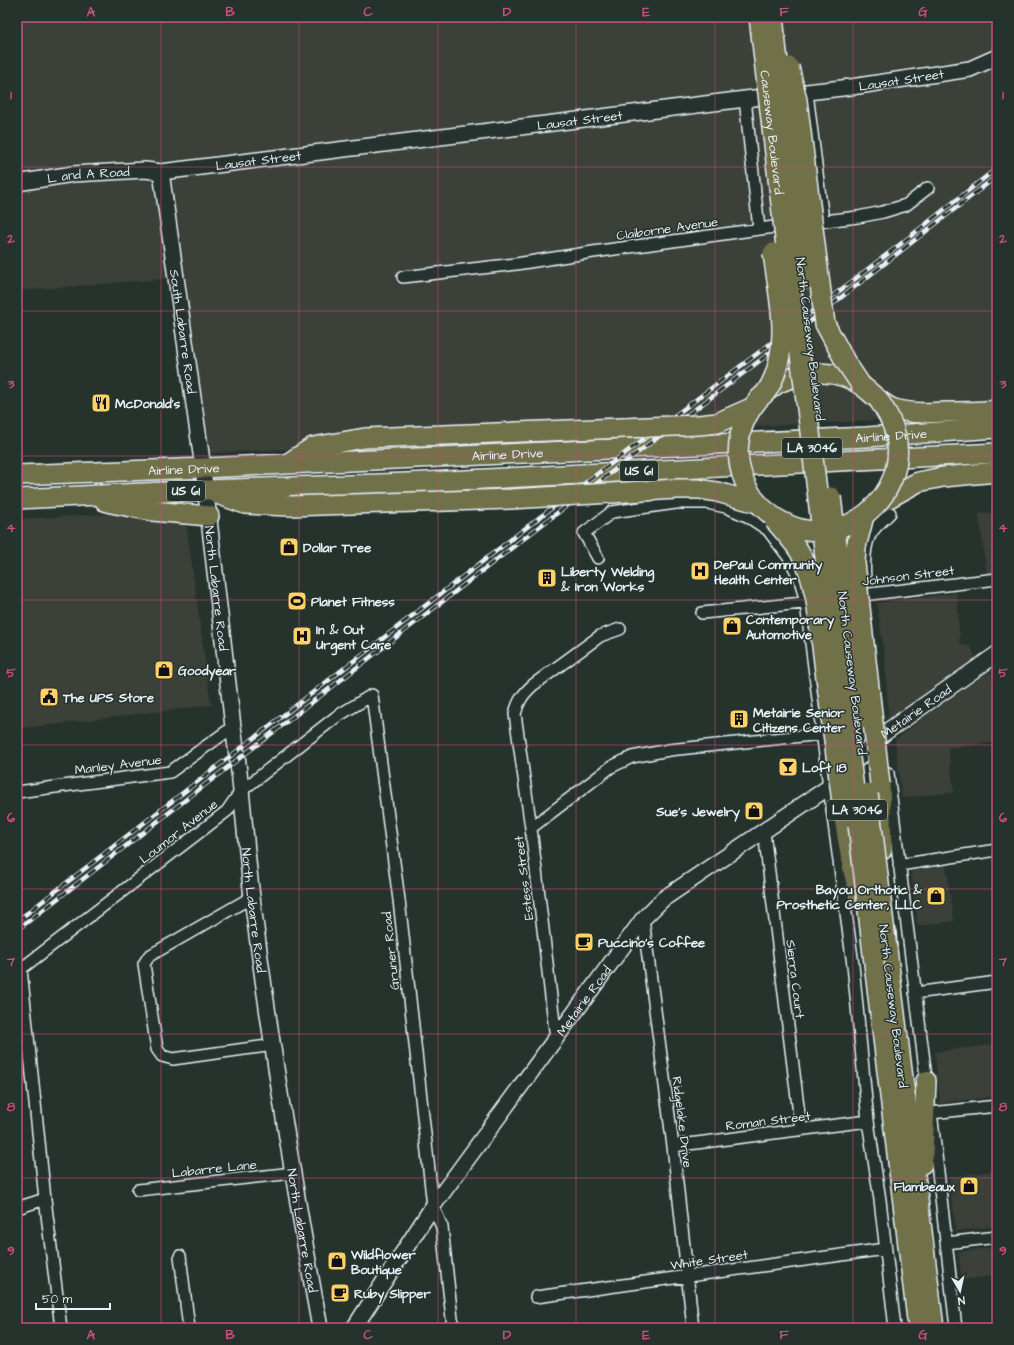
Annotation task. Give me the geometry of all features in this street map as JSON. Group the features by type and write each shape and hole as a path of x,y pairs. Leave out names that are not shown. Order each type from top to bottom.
{"highway":[{"path":"756,17 756,98 782,324 780,355 776,369 766,392"},
{"name":"Causeway Boulevard","path":"759,17 786,247"},
{"name":"North Causeway Boulevard","path":"773,17 880,950 918,1328"},
{"path":"777,17 797,100 826,324 845,361 861,385"},
{"name":"North Causeway Boulevard","path":"786,247 852,773 880,950"},
{"path":"880,950 852,866 844,818 816,600 812,580 795,545 763,508 745,484 739,462 738,451 742,429 752,408 766,392 780,382 795,376 812,373 829,373 840,376 861,385 878,399 893,408 915,413 997,410"},
{"path":"878,399 893,424 898,451 893,479 886,492 884,509"},
{"path":"289,463 313,447 365,438 699,425 717,422 752,408"},
{"name":"Airline Drive","path":"17,475 203,468 867,437 997,428"},
{"name":"Airline Drive","path":"17,499 206,490 406,483 997,452"},
{"path":"206,490 245,504 290,506 511,499 692,489 717,492 763,508 780,521 794,527 823,531 851,524 864,516 884,509 918,482 943,477 997,472"},
{"path":"90,495 111,503 152,511 209,516"},
{"path":"864,516 856,547 855,563 880,784 880,950"},
{"name":"North Causeway Boulevard","path":"882,972 917,1189 934,1328"},
{"path":"917,1189 924,1154 926,1081"}],"street":[{"name":"Lausat Street","path":"160,172 744,99 807,93 970,69 997,57"},
{"path":"807,93 823,221"},
{"path":"744,99 759,229"},
{"name":"L and A Road","path":"17,183 80,174 145,170 160,172"},
{"name":"South Labarre Road","path":"160,172 206,490"},
{"name":"Claiborne Avenue","path":"403,277 516,264 759,229 858,217 883,212 906,205 928,188"},
{"name":"North Labarre Road","path":"206,490 238,760 252,897 293,1173 320,1328"},
{"path":"598,558 584,533 612,512 676,503 707,503 726,507 748,516 768,530 790,559 800,579 806,603 829,787 854,965 868,1121 879,1192 895,1328"},
{"name":"North Causeway Boulevard","path":"884,509 878,525 870,535 865,551 864,573 956,1328"},
{"name":"Johnson Street","path":"702,613 806,603 866,594 997,579"},
{"name":"Estess Street","path":"556,1039 531,828 515,714 518,703 523,694 533,685 600,636 620,630"},
{"name":"Metairie Road","path":"354,1328 433,1206 643,919 663,899 829,787 883,734 997,654"},
{"name":"Loumor Avenue","path":"19,971 227,812 241,791 336,717 372,695"},
{"name":"Gruner Road","path":"372,695 399,900 433,1206 442,1227 453,1328"},
{"name":"Manley Avenue","path":"22,791 170,772 233,727"},
{"path":"531,828 611,767 632,757 669,750 822,734"},
{"path":"17,802 22,791"},
{"name":"Sierra Court","path":"764,832 801,1130"},
{"path":"899,865 997,850"},
{"path":"252,897 149,956 144,964 157,1049 162,1056 173,1059 274,1045"},
{"name":"Ridgelake Drive","path":"643,919 673,1146 686,1276 693,1328"},
{"path":"19,971 61,1328"},
{"path":"915,993 997,982"},
{"path":"931,1113 997,1106"},
{"name":"Roman Street","path":"673,1146 868,1121"},
{"name":"Labarre Lane","path":"138,1190 293,1173"},
{"path":"17,1208 45,1199"},
{"path":"946,1243 997,1237"},
{"name":"White Street","path":"536,1297 885,1249"},
{"path":"180,1256 189,1328"}],"shaded area":[{"path":"17,17 997,17 997,408 864,421 208,453 185,277 17,291"},
{"path":"997,512 997,575 987,577 979,514"},
{"path":"108,514 186,522 211,705 17,729 17,519"},
{"path":"957,593 960,644 971,647 976,660 889,724 885,660 877,603"},
{"path":"989,672 992,673 997,721 997,742 948,748 954,792 902,798 895,740 941,704"},
{"path":"946,866 954,921 918,926 911,871"},
{"path":"997,1044 997,1096 940,1103 935,1052"},
{"path":"995,1171 997,1189 997,1226 956,1231 949,1177"},
{"path":"997,1247 997,1275 962,1280 958,1252"}],"railway":[{"path":"17,921 540,517 766,347 997,168"},
{"path":"17,930 544,523 762,359 997,176"}],"place":[{"name":"McDonald's","path":"101,403"},
{"name":"Dollar Tree","path":"289,547"},
{"name":"DePaul Community Health Center","path":"700,571"},
{"name":"Liberty Welding & Iron Works","path":"547,578"},
{"name":"Planet Fitness","path":"297,601"},
{"name":"Contemporary Automotive","path":"732,626"},
{"name":"In & Out Urgent Care","path":"302,636"},
{"name":"Goodyear","path":"164,670"},
{"name":"The UPS Store","path":"49,697"},
{"name":"Metairie Senior Citizens Center","path":"739,719"},
{"name":"Loft 18","path":"788,767"},
{"name":"Sue's Jewelry","path":"754,811"},
{"name":"Bayou Orthotic & Prosthetic Center, LLC","path":"936,896"},
{"name":"Puccino's Coffee","path":"584,942"},
{"name":"Flambeaux","path":"969,1186"},
{"name":"Wildflower Boutique","path":"337,1261"},
{"name":"Ruby Slipper","path":"340,1293"}]}
